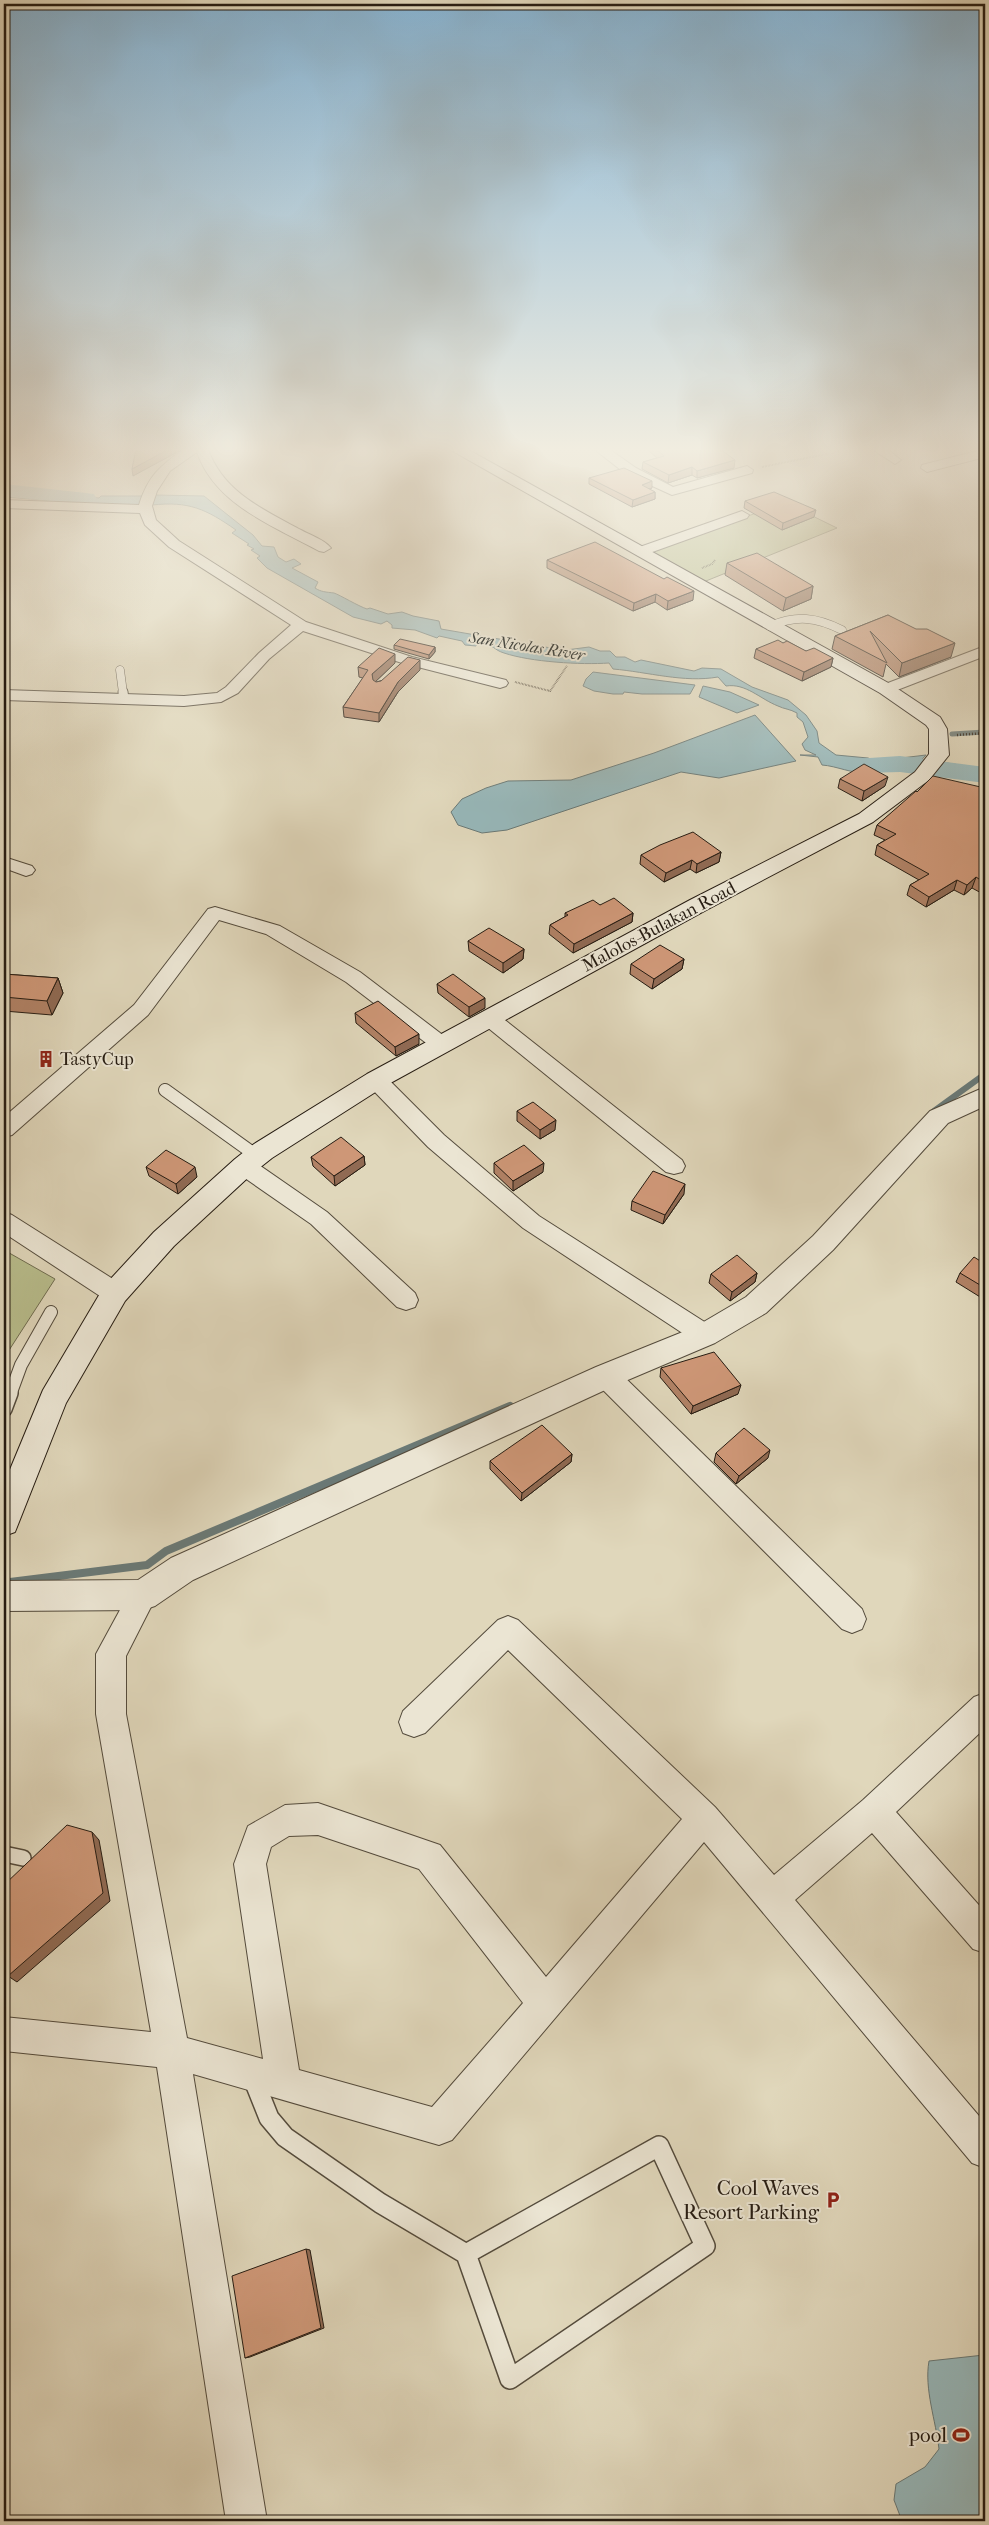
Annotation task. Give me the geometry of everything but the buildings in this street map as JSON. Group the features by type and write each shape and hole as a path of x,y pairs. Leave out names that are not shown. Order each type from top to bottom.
{"main road":[{"path":"664,567 886,689 933,721 938,729 933,764"},
{"name":"Malolos-Bulakan Road","path":"7,1505 53,1399 115,1293 164,1239 250,1161 376,1080 440,1044 698,905 866,818 933,764"},
{"path":"4,1596 142,1595 182,1569 606,1376 705,1334 756,1305 823,1243 939,1118 985,1096"}],"street":[{"path":"210,567 301,625 403,663 500,684"},
{"path":"4,713 11,696 184,701 221,697 232,690 264,656 301,625"},
{"path":"886,689 985,651"},
{"path":"4,862 26,870"},
{"path":"4,1129 141,1010 215,914 273,930 353,978 440,1044"},
{"path":"489,1018 674,1166"},
{"path":"376,1080 436,1141 531,1222 705,1334"},
{"path":"250,1161 319,1218 406,1300"},
{"path":"4,1221 115,1293"},
{"path":"606,1376 852,1619"},
{"path":"142,1595 111,1654 111,1714 172,2051 246,2521"},
{"path":"414,1722 508,1630 704,1818 985,2150"},
{"path":"771,1899 874,1810 985,1708"},
{"path":"874,1810 981,1924"},
{"path":"4,2034 172,2051 439,2127 704,1818"},
{"path":"284,2083 250,1864 259,1837 285,1821 318,1819 429,1856 545,2003"}],"lane":[{"path":"770,626 790,618 818,617 842,630"},
{"path":"120,670 124,699"},
{"path":"165,1090 250,1161"},
{"path":"4,1409 20,1365 51,1312"},
{"path":"4,1854 23,1858"},
{"path":"252,2074 268,2118 285,2138 380,2203 466,2254 510,2379 705,2246 659,2146 466,2254"}],"path":[{"path":"500,684 503,679 550,691 567,666"},
{"path":"933,764 985,734"}],"green space":[{"path":"673,567 741,567 701,583"},
{"path":"4,1250 55,1279 4,1358"}],"water":[{"path":"266,567 295,567 292,568 318,582 315,588 322,591 334,593 367,609 370,608 388,614 402,612 439,621 441,629 551,648 560,647 566,650 589,647 600,651 610,651 616,657 625,657 635,662 641,660 694,671 702,668 721,669 752,687 788,700 806,715 817,731 819,743 836,755 868,758 876,761 926,755 912,768 888,768 869,773 822,765 818,757 800,755 816,755 805,750 802,744 808,737 803,722 797,717 797,713 771,703 746,689 726,686 718,677 705,679 679,678 613,669 609,663 585,664 528,659 504,653 480,642 476,646 465,645 462,641 439,636 437,638 415,630 392,628 392,625 387,621 381,624 353,617"},
{"path":"593,672 695,685 690,694 624,692 623,694 613,694 594,691 583,686 586,679"},
{"path":"703,686 730,692 759,705 737,713 699,697"},
{"path":"755,715 796,761 719,778 681,772 507,830 482,833 458,825 451,812 462,799 486,788 508,781 571,780 654,753"},
{"path":"947,763 985,769 985,781 940,771"},
{"name":"pool","path":"984,2355 985,2521 902,2521 894,2500 896,2484 925,2467 939,2449 929,2394 929,2361"}],"waterway":[{"path":"952,734 985,732"},
{"name":"San Nicolas River","path":"864,765 900,764 985,775"},
{"path":"934,1111 985,1074"},
{"path":"10,1582 147,1565 166,1551 510,1406"}],"place":[{"name":"TastyCup","path":"46,1059"},
{"name":"Cool Waves Resort Parking","path":"833,2200"},
{"name":"pool","path":"961,2435"}]}
